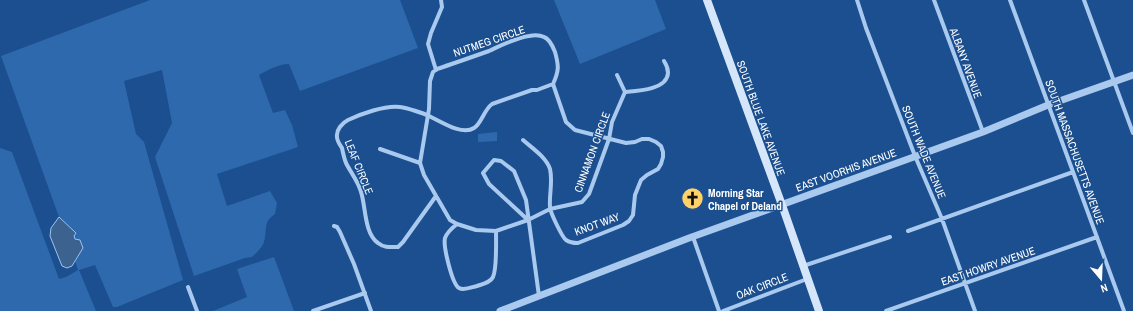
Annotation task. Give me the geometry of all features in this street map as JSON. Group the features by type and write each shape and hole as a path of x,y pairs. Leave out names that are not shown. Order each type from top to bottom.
{"main road":[{"name":"SOUTH BLUE LAKE AVENUE","path":"707,0 819,311"}],"street":[{"path":"442,0 442,7 430,32 428,44 436,70 433,72 430,81 429,109 420,163 424,175 450,220 457,224 450,230 446,238 445,245 449,264 456,284 460,288 464,290 488,282 493,278 495,272 496,231"},
{"name":"SOUTH WADE AVENUE","path":"857,0 866,28 915,156 942,219 974,311"},
{"name":"ALBANY AVENUE","path":"934,0 983,132"},
{"name":"SOUTH MASSACHUSETTS AVENUE","path":"1010,0 1124,311"},
{"path":"1084,0 1133,133"},
{"name":"NUTMEG CIRCLE","path":"436,70 530,35 545,37 550,42 554,50 558,66 557,75 553,84"},
{"path":"617,75 625,92 643,91 654,88 663,83 667,78 668,72 664,61"},
{"name":"EAST VOORHIS AVENUE","path":"500,311 693,237 983,132 1048,105 1133,75"},
{"path":"553,84 566,122 575,130 609,139"},
{"name":"LEAF CIRCLE","path":"436,196 404,242 398,247 387,248 377,243 370,233 361,192 355,177 346,163 337,137 339,127 346,121 366,113 381,109 400,107 428,115 449,126 461,130 474,128 479,123 487,108 492,104 553,84"},
{"name":"CINNAMON CIRCLE","path":"457,224 476,230 496,231 528,220 550,209 582,202 589,194 609,139 612,122 625,92"},
{"name":"KNOT WAY","path":"523,140 542,157 550,168 550,209 562,236 572,243 578,243 623,225 629,221 633,215 635,195 641,180 658,169 661,164 663,152 656,142 649,139 642,139 635,142 626,143 609,139"},
{"path":"380,149 420,163"},
{"path":"528,220 489,184 483,173 494,160 502,161 514,171 526,200 539,296"},
{"path":"908,231 1072,172"},
{"path":"334,226 337,227 340,232 371,311"},
{"path":"693,237 719,311"},
{"path":"803,266 890,237"},
{"name":"EAST HOWRY AVENUE","path":"886,311 1097,237"},
{"name":"OAK CIRCLE","path":"723,311 807,279"},
{"path":"188,287 197,311"},
{"path":"313,311 365,293"}],"shaded area":[{"path":"150,0 400,0 418,48 300,91 289,64 277,66 259,75 273,113 285,110 292,125 298,147 217,174 227,206 270,191 277,203 275,214 268,220 263,244 252,257 245,258 194,276 155,157 172,123 162,70 124,81 136,134 144,142 183,280 117,307 113,307 95,265 79,270 96,311 0,311 0,148 12,152 59,279 78,270 75,261 79,256 74,231 59,217 1,56"},
{"path":"554,0 655,0 666,29 580,64"},
{"path":"497,132 497,141 478,142 478,134"},
{"path":"59,217 76,233 74,236 75,239 80,240 83,248 72,266 67,268 62,266 50,236 51,228"},
{"path":"274,257 294,311 213,311 247,297 237,269"}],"place":[{"name":"Morning Star Chapel of Deland","path":"693,199"}]}
